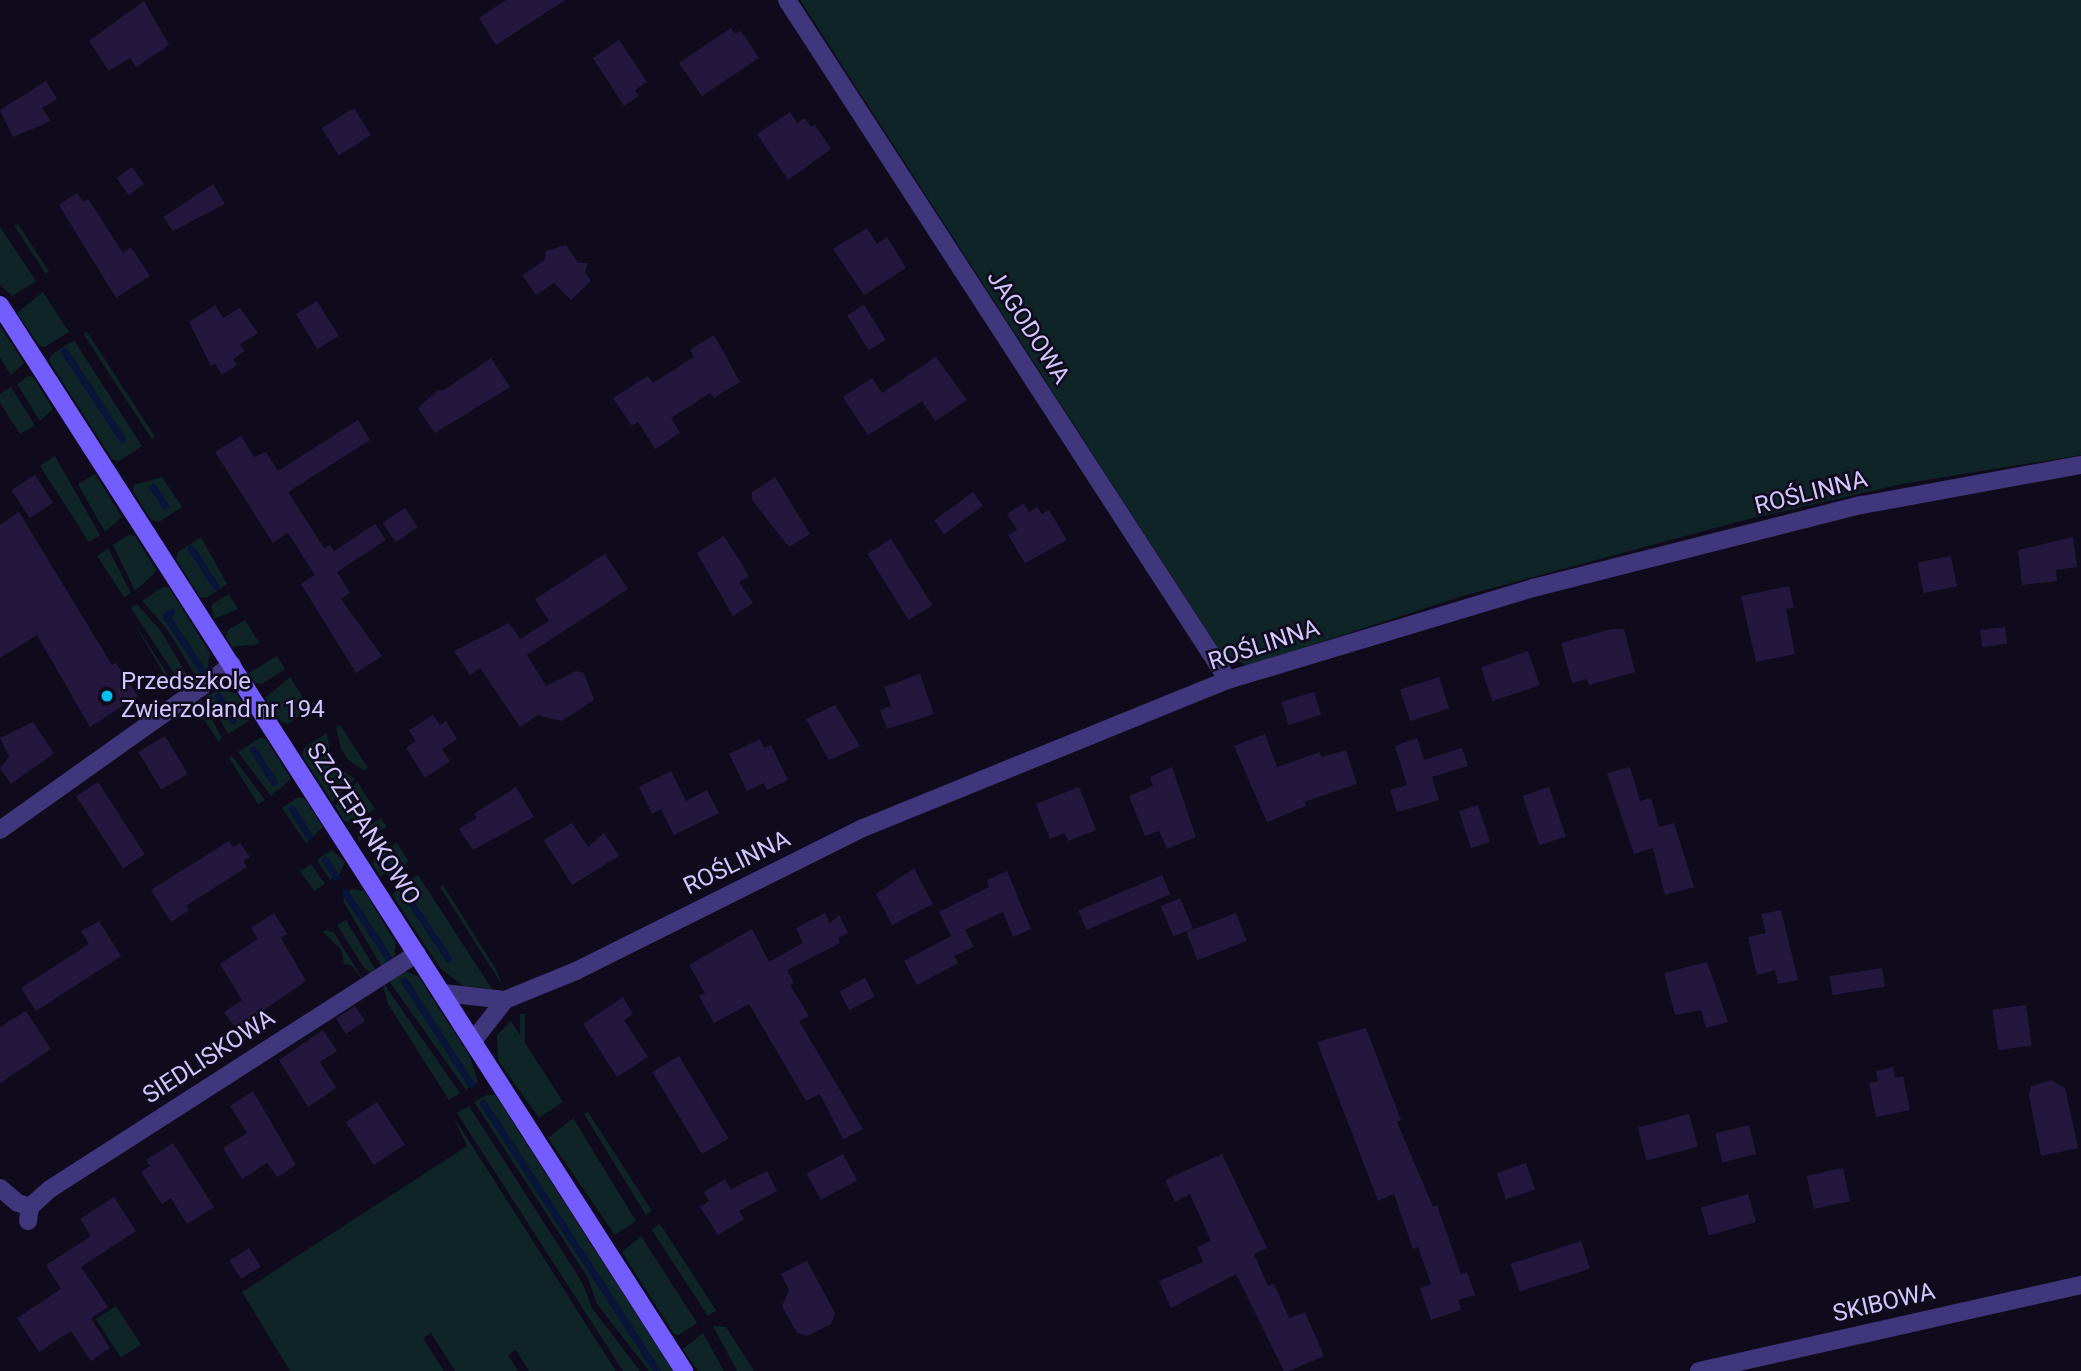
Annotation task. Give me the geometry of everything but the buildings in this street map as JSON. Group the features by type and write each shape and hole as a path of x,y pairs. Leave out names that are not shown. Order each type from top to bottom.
{"street":[{"name":"JAGODOWA","path":"787,0 1228,680"},
{"name":"SZCZEPANKOWO","path":"0,305 684,1371"},
{"name":"ROŚLINNA","path":"443,993 505,1000 576,971 863,828 1228,680 1533,588 1850,508 2081,465"},
{"path":"0,830 232,665"},
{"name":"SIEDLISKOWA","path":"0,1188 29,1214 50,1189 417,953"},
{"name":"ROŚLINNA","path":"473,1041 505,1000"},
{"name":"SKIBOWA","path":"1699,1371 2081,1285"}],"green space":[{"path":"800,0 2081,0 2081,455 1902,484 1741,521 1463,596 1247,666 1220,651"},
{"path":"18,224 49,272 46,274 15,226"},
{"path":"0,227 36,281 12,296 0,285"},
{"path":"43,292 69,332 45,347 39,345 17,313"},
{"path":"0,326 24,363 11,375 0,358"},
{"path":"87,332 155,437 152,439 84,334"},
{"path":"74,340 142,446 119,461 112,459 49,361 51,355"},
{"path":"28,376 33,377 53,409 40,421 17,384"},
{"path":"11,387 35,425 20,434 0,403 0,394"},
{"path":"55,456 100,535 89,542 40,466"},
{"path":"95,474 122,517 105,532 78,484"},
{"path":"162,477 182,507 159,522 151,520 133,491 134,485"},
{"path":"129,535 135,536 157,571 135,591 113,545"},
{"path":"201,537 227,584 206,598 200,597 176,559 178,552"},
{"path":"108,548 131,593 124,597 97,556"},
{"path":"163,587 169,588 210,653 207,671 197,678 166,628 142,601"},
{"path":"229,594 238,609 214,619 211,605"},
{"path":"137,604 161,631 191,682 183,687 131,608"},
{"path":"129,615 178,690 175,692"},
{"path":"245,620 260,644 232,647 226,637 228,630"},
{"path":"277,656 285,669 262,684 255,683 249,673"},
{"path":"290,677 310,708 288,724 281,722 265,698"},
{"path":"221,689 237,694 250,715 249,721 228,734 207,696"},
{"path":"201,700 222,738 218,741 195,705"},
{"path":"340,725 368,768 364,770 348,760 341,749 336,727"},
{"path":"327,733 330,753 339,768 355,779 332,802 302,755 304,748"},
{"path":"260,738 266,739 291,779 271,796 238,752"},
{"path":"232,756 265,800 258,804 229,758"},
{"path":"357,782 375,809 352,823 345,822 335,806"},
{"path":"298,797 304,798 323,827 306,843 282,808"},
{"path":"381,818 387,827 358,842 358,833"},
{"path":"397,843 409,862 380,876 373,864 374,858"},
{"path":"332,850 345,862 340,874 330,880 317,860"},
{"path":"311,864 325,884 314,891 300,871"},
{"path":"418,875 492,989 463,986 440,968 393,896 395,890"},
{"path":"443,885 495,968 504,988 440,887"},
{"path":"350,889 364,891 395,942 395,955 383,969 343,901"},
{"path":"346,920 377,972 373,975 364,968 337,925"},
{"path":"327,930 334,933 364,981 351,965 344,964 341,949 323,932"},
{"path":"403,971 418,976 469,1055 478,1082 466,1090 387,978"},
{"path":"382,981 460,1093 449,1100 388,1004"},
{"path":"520,1014 525,1014 525,1063 520,1063"},
{"path":"511,1021 563,1102 539,1118 498,1060 497,1035"},
{"path":"486,1095 495,1095 673,1371 649,1371 597,1304 588,1278 474,1102"},
{"path":"469,1106 582,1282 592,1308 640,1371 623,1371 457,1113"},
{"path":"588,1112 652,1211 646,1215 584,1114"},
{"path":"453,1116 616,1371 529,1371 516,1350 508,1355 518,1371 455,1371 431,1333 423,1338 444,1371 290,1371 242,1292 467,1146"},
{"path":"573,1118 636,1221 615,1235 548,1138"},
{"path":"660,1224 716,1310 708,1316 652,1229"},
{"path":"641,1236 697,1323 679,1335 674,1334 622,1252"},
{"path":"116,1306 141,1345 121,1358 96,1319"},
{"path":"713,1326 726,1327 754,1371 737,1371"},
{"path":"703,1333 724,1371 698,1371 683,1349"}],"waterway":[{"path":"64,351 122,439"},
{"path":"153,487 165,506"},
{"path":"191,548 216,587"},
{"path":"171,612 166,616 201,669"},
{"path":"218,696 233,720"},
{"path":"253,750 274,782"},
{"path":"292,809 309,836"},
{"path":"382,858 391,872"},
{"path":"325,860 336,877"},
{"path":"401,888 448,958"},
{"path":"345,892 389,959"},
{"path":"404,981 471,1084"},
{"path":"483,1103 657,1371"}],"place":[{"name":"Przedszkole Zwierzoland nr 194","path":"107,696"}]}
